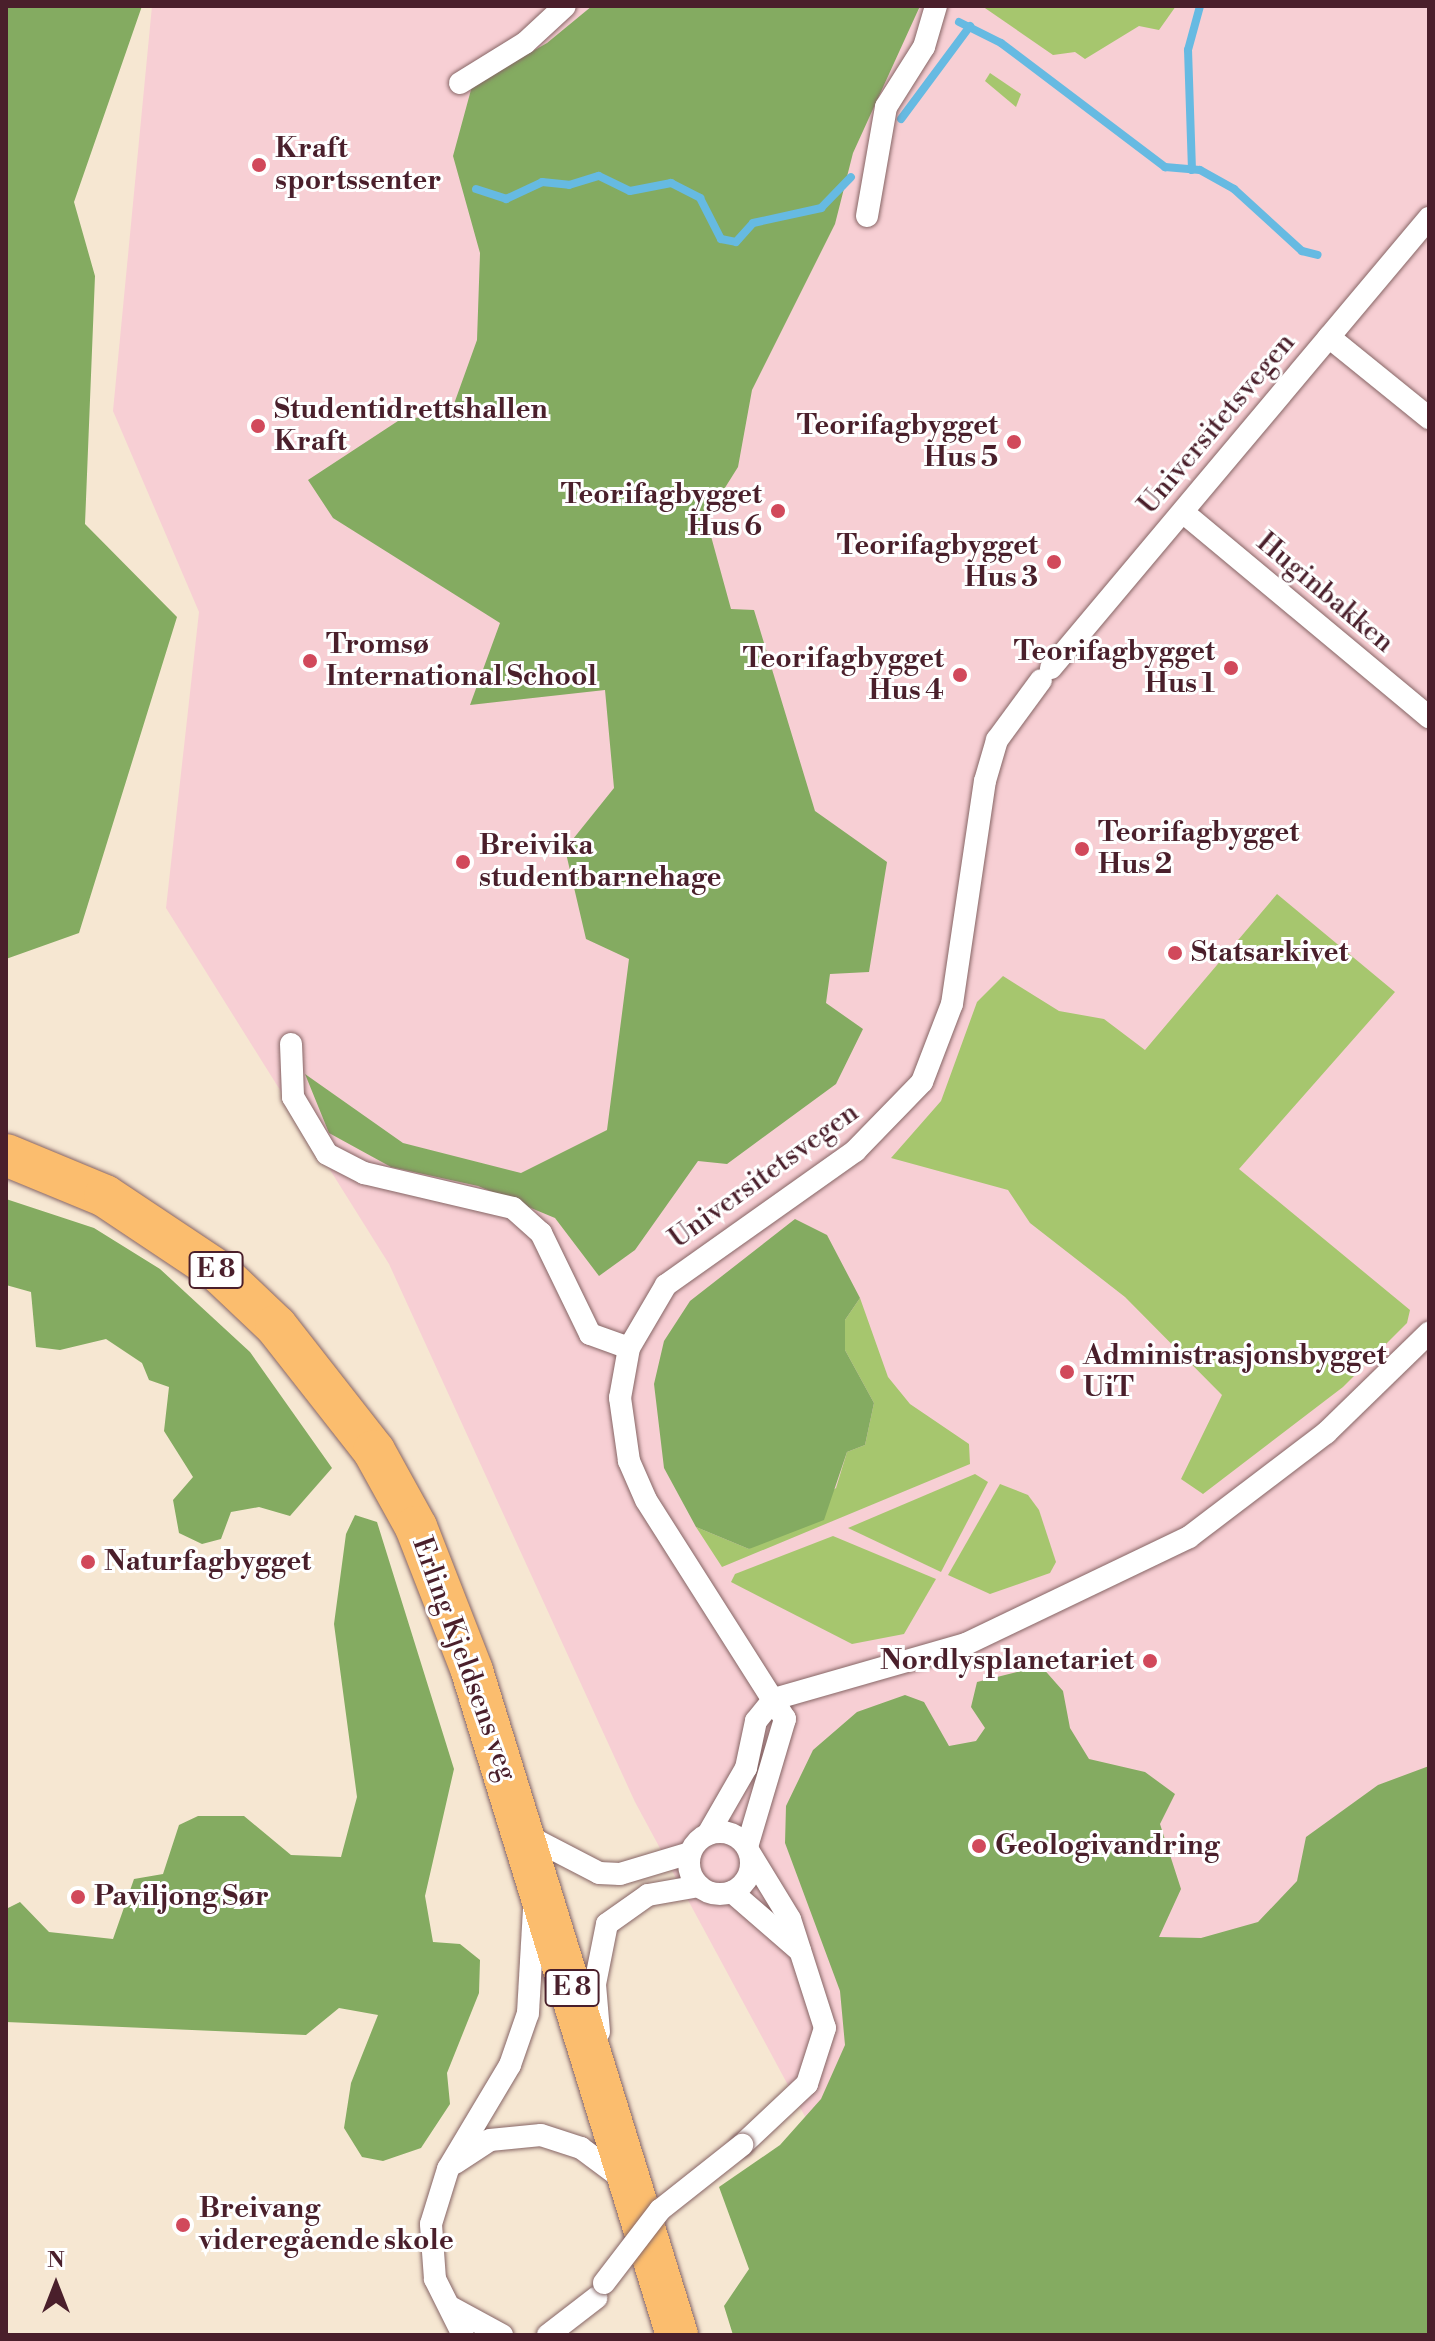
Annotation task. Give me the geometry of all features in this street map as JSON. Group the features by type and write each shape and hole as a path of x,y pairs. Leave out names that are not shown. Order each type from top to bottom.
{"highway":[{"name":"Erling Kjeldsens veg","path":"6,1155 105,1196 159,1228 219,1272 325,1384 416,1527 526,1835 677,2335"}],"street":[{"path":"460,83 525,43 565,6"},
{"path":"867,216 886,107 924,47 936,6"},
{"name":"Universitetsvegen","path":"749,1851 784,1734 774,1699 646,1500 629,1461 620,1398 629,1348 666,1285 855,1151 922,1082 952,1004 989,767 997,740 1046,674 1429,218"},
{"path":"1329,337 1429,418"},
{"name":"Huginbakken","path":"1184,513 1429,717"},
{"path":"291,1044 293,1097 327,1154 364,1173 513,1208 541,1233 590,1334 629,1348"},
{"path":"526,1835 599,1873 620,1874 690,1853 708,1834 746,1768 756,1721 774,1699 966,1644 1189,1537 1326,1433 1429,1333"},
{"path":"578,2335 600,2290 660,2210 742,2145 807,2084 821,2051 821,2007 771,1881 734,1835 708,1834"},
{"path":"732,1892 746,1881 749,1851"},
{"path":"690,1853 699,1886"},
{"path":"463,2335 435,2279 430,2244 448,2169 510,2065 528,2013 539,1876"},
{"path":"606,2101 595,1984 603,1934 616,1915 648,1895 699,1886 732,1892 800,1951"},
{"path":"448,2169 490,2140 541,2135 581,2148 629,2184"},
{"path":"548,2335 600,2290"},
{"path":"452,2308 502,2335"}],"shaded area":[{"path":"152,6 1429,6 1429,2335 923,2335 635,1802 389,1264 166,908 199,612 113,411"}],"green space":[{"path":"6,6 142,6 74,202 95,276 85,524 177,617 79,933 6,959"},
{"path":"592,6 920,6 853,153 835,224 752,390 738,467 706,518 731,609 754,610 815,811 887,862 869,972 830,974 826,1003 863,1029 836,1084 727,1164 698,1161 635,1250 599,1276 555,1218 478,1186 391,1167 329,1133 305,1074 403,1143 521,1173 607,1130 629,959 586,939 565,849 614,788 605,690 470,705 500,623 333,518 308,480 401,419 450,415 477,340 480,253 453,156 472,86 547,43"},
{"path":"982,6 1176,6 1159,30 1139,26 1085,59 1075,52 1053,55"},
{"path":"990,73 1021,94 1016,107 985,81"},
{"path":"1277,894 1395,992 1239,1169 1410,1310 1407,1323 1343,1387 1203,1494 1181,1479 1222,1395 1125,1297 1030,1223 1008,1190 891,1158 941,1101 977,1002 1003,976 1059,1011 1104,1019 1145,1050"},
{"path":"6,1199 94,1228 160,1269 250,1352 332,1468 290,1516 259,1507 231,1512 221,1539 202,1544 179,1533 173,1500 193,1477 164,1431 169,1387 149,1380 142,1363 106,1339 60,1350 36,1347 31,1292 6,1285"},
{"path":"795,1219 827,1235 860,1298 845,1320 845,1350 874,1403 865,1445 847,1452 824,1520 749,1549 696,1527 664,1468 654,1384 664,1341 690,1301"},
{"path":"860,1298 888,1377 910,1404 969,1444 970,1464 722,1567 696,1527 749,1549 836,1488 847,1452 865,1445 874,1403 845,1350 845,1320"},
{"path":"975,1474 988,1482 941,1572 848,1528"},
{"path":"1000,1484 1028,1495 1039,1510 1056,1562 1050,1573 990,1594 948,1575"},
{"path":"355,1515 377,1522 454,1769 425,1896 433,1942 460,1944 480,1960 479,1993 447,2073 450,2104 421,2148 383,2161 362,2157 344,2128 351,2083 378,2015 339,2008 306,2035 6,2022 6,1909 20,1902 49,1932 113,1939 134,1879 163,1874 179,1825 198,1816 244,1816 291,1855 341,1857 357,1797 334,1624 346,1534"},
{"path":"833,1536 936,1579 904,1634 852,1644 731,1582 735,1574"},
{"path":"1041,1666 1063,1691 1070,1728 1089,1759 1145,1772 1175,1794 1160,1824 1181,1889 1159,1937 1201,1938 1258,1922 1297,1881 1306,1837 1378,1785 1429,1766 1429,2335 733,2335 724,2306 749,2269 719,2187 780,2145 821,2099 845,2045 840,1991 785,1843 786,1806 813,1750 857,1712 905,1695 924,1702 949,1746 976,1741 985,1728 971,1707 977,1682"}],"waterway":[{"path":"1192,170 1188,50 1200,6"},
{"path":"959,22 1001,43 1165,167 1200,170 1234,189 1302,251 1318,255"},
{"path":"901,119 970,26"},
{"path":"476,189 506,199 542,182 569,185 599,176 630,191 671,183 700,198 721,239 736,242 753,223 821,208 851,177"}],"place":[{"name":"Kraft sportssenter","path":"259,165"},
{"name":"Studentidrettshallen Kraft","path":"258,426"},
{"name":"Teorifagbygget Hus 5","path":"1014,442"},
{"name":"Teorifagbygget Hus 6","path":"778,511"},
{"name":"Teorifagbygget Hus 3","path":"1054,562"},
{"name":"Tromsø International School","path":"310,661"},
{"name":"Teorifagbygget Hus 1","path":"1231,668"},
{"name":"Teorifagbygget Hus 4","path":"960,675"},
{"name":"Teorifagbygget Hus 2","path":"1082,849"},
{"name":"Breivika studentbarnehage","path":"463,862"},
{"name":"Statsarkivet","path":"1175,953"},
{"name":"Administrasjonsbygget UiT","path":"1067,1372"},
{"name":"Naturfagbygget","path":"88,1562"},
{"name":"Nordlysplanetariet","path":"1150,1661"},
{"name":"Geologivandring","path":"979,1846"},
{"name":"Paviljong Sør","path":"78,1897"},
{"name":"Breivang videregående skole","path":"183,2225"}]}
